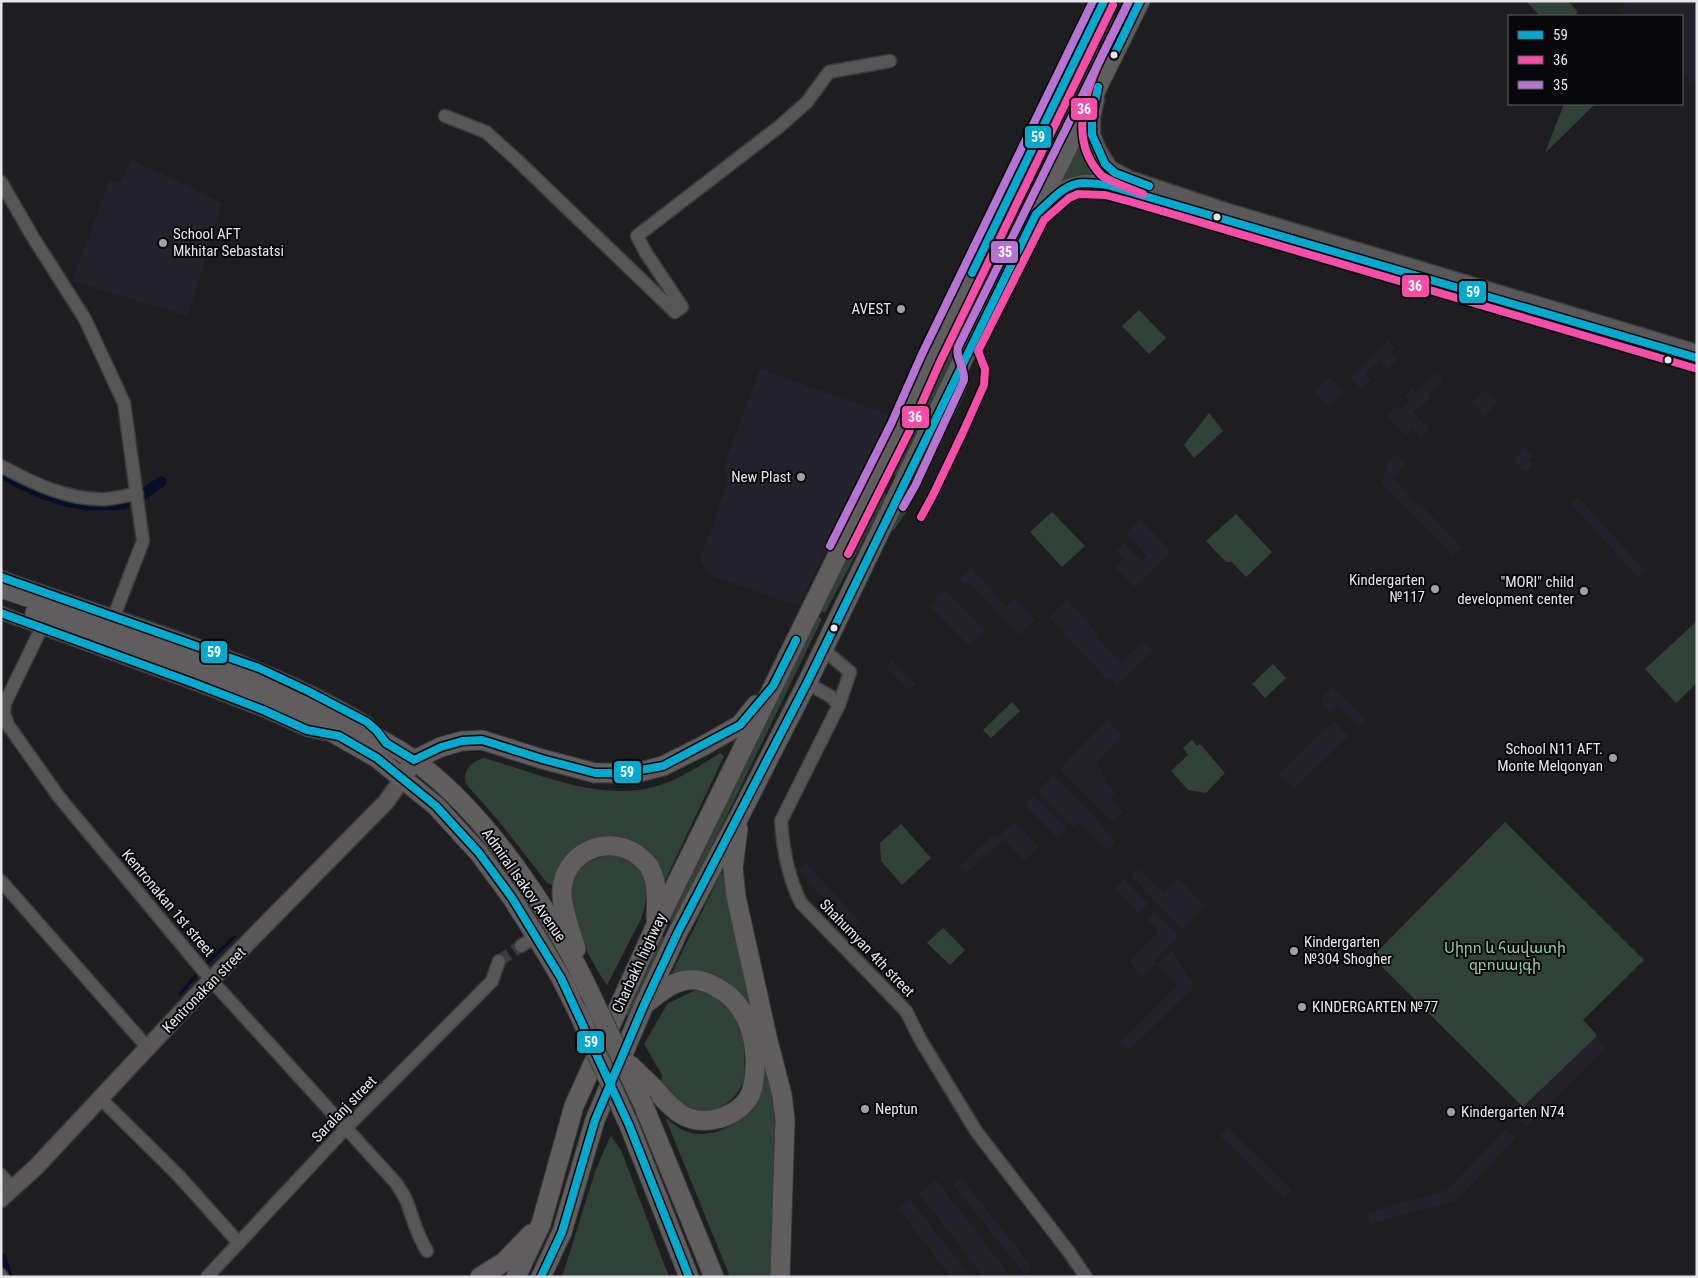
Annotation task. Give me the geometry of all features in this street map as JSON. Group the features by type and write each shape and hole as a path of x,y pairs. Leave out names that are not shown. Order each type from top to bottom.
{"highway":[{"path":"403,778 414,760 442,747 462,741 482,740 594,773 624,774 640,772 663,766 740,725 773,686 900,428 931,358 1104,1"},
{"name":"Charbakh highway","path":"540,1277 562,1232 595,1120 644,1005 678,932 807,682 1140,1"},
{"path":"900,428 900,441 882,479 901,488"},
{"name":"Admiral Isakov Avenue","path":"1,588 234,670 297,698 386,743 414,760 452,791 504,851 563,940 643,1104 714,1277"},
{"name":"Admiral Isakov Avenue","path":"1,601 237,686 297,712 376,758 436,806 479,853 512,898 528,941 561,978 629,1126 689,1277"},
{"name":"Charbakh highway","path":"516,1277 541,1224 574,1106 657,923 773,686"},
{"path":"741,813 733,868 736,897 760,1007 782,1095 785,1120 780,1277"},
{"path":"587,986 562,892 566,873 571,863 587,850 604,845 624,848 640,857 648,865 654,878 658,900 657,923 678,932"},
{"path":"618,1052 674,1110 686,1118 708,1121 728,1116 748,1100 754,1082 756,1056 744,1011 728,993 707,982 687,980 670,986 644,1005"},
{"path":"480,1277 504,1262 541,1224"}],"main road":[{"path":"1098,87 1092,117 1092,135 1105,164 1115,172 1149,186 1212,206 1697,353"},
{"path":"1036,214 1063,190 1075,184 1107,185 1697,358"},
{"name":"Kentronakan street","path":"7,1194 38,1166 211,980 386,802 403,778"}],"street":[{"path":"445,116 486,132 675,312 682,307 637,236 780,126 807,102 829,72 890,61"},
{"path":"1,182 85,320 124,403 144,541 114,616"},
{"path":"1,466 37,485 75,496 106,499 137,494"},
{"path":"1,577 259,668 367,722 386,743"},
{"path":"1,613 193,683 263,710 307,730 339,736"},
{"name":"Kentronakan 1st street","path":"42,628 6,703 4,713 8,725 59,797 211,980 396,1183 408,1203 419,1239 427,1251"},
{"name":"Shahumyan 4th street","path":"823,649 850,672 839,705 781,821 784,850 793,886 801,903 906,1011 920,1039 976,1131 1086,1277"},
{"path":"807,682 830,696 839,705"},
{"path":"1,881 148,1048"},
{"name":"Saralanj street","path":"207,1277 345,1129 492,981 499,961"},
{"path":"101,1099 178,1175 239,1243"},
{"path":"1,1175 7,1194"}],"shaded area":[{"path":"1628,1 1697,1 1697,88 1683,72 1683,15 1622,15 1618,11"},
{"path":"131,159 222,203 188,316 72,281 109,181 121,183"},
{"path":"1388,340 1395,348 1391,352 1398,360 1388,369 1379,361 1365,374 1371,380 1361,389 1350,377"},
{"path":"760,369 894,417 798,606 709,575 700,560 728,480 724,465"},
{"path":"1435,373 1444,381 1428,396 1430,398 1413,412 1429,429 1421,437 1413,428 1406,435 1387,416 1396,406 1401,410 1410,401 1405,396 1412,389 1416,392"},
{"path":"1329,377 1344,391 1328,407 1314,392"},
{"path":"1485,390 1498,402 1485,415 1472,403"},
{"path":"1524,448 1532,456 1529,460 1533,463 1529,471 1523,470 1513,461"},
{"path":"1396,454 1407,464 1392,478 1462,548 1453,556 1381,483 1388,466 1386,464"},
{"path":"1578,497 1645,571 1638,577 1571,504"},
{"path":"1141,520 1171,552 1134,587 1115,567 1124,559 1116,550 1124,543 1141,561 1147,556 1126,533"},
{"path":"971,568 1007,607 1015,599 1035,620 1019,635 968,582 965,584 959,579"},
{"path":"945,590 984,631 969,646 929,605"},
{"path":"1067,600 1099,635 1097,638 1120,663 1144,641 1153,651 1117,685 1109,677 1107,679 1049,617"},
{"path":"892,661 916,684 909,690 886,667"},
{"path":"1333,687 1366,720 1360,727 1337,704 1329,712 1319,701"},
{"path":"1107,720 1122,735 1095,763 1108,780 1105,783 1115,793 1110,799 1123,812 1113,822 1060,770"},
{"path":"1334,721 1348,736 1294,789 1279,774"},
{"path":"1053,775 1101,823 1099,826 1115,842 1107,850 1079,823 1074,827 1038,791"},
{"path":"1034,796 1067,829 1058,838 1025,805"},
{"path":"1015,822 1039,847 1024,861 1003,839 967,873 960,866 994,834 998,837"},
{"path":"806,863 859,921 851,928 798,870"},
{"path":"1139,868 1163,893 1179,878 1205,907 1182,929 1131,875"},
{"path":"1124,879 1148,904 1138,913 1114,888"},
{"path":"1154,912 1178,936 1155,960 1156,963 1143,976 1129,962 1159,931 1147,919"},
{"path":"1172,951 1194,987 1129,1050 1120,1042 1177,986 1157,965"},
{"path":"1596,1037 1606,1048 1526,1127 1516,1117"},
{"path":"1227,1127 1292,1190 1285,1198 1219,1135"},
{"path":"1506,1129 1516,1138 1457,1200 1370,1224 1367,1213 1447,1190"},
{"path":"961,1177 1033,1268 1025,1275 953,1184"},
{"path":"936,1180 1011,1277 984,1277 919,1193"},
{"path":"910,1199 970,1277 951,1277 898,1208"}],"green space":[{"path":"1526,1 1568,1 1578,12 1575,15 1539,15"},
{"path":"1110,12 1121,18 1064,135 1059,137 1052,130"},
{"path":"1564,105 1594,105 1545,153"},
{"path":"1082,137 1085,138 1087,149 1093,158 1100,166 1110,172 1107,180 1079,175 1063,181 1060,180"},
{"path":"1028,180 1037,181 1039,185 1010,244 999,238"},
{"path":"995,246 1007,251 896,476 890,472 909,433 922,393"},
{"path":"1139,310 1166,338 1149,354 1122,326"},
{"path":"965,375 969,383 964,395 907,511 894,530 887,532"},
{"path":"1209,413 1223,431 1194,458 1184,445"},
{"path":"878,488 884,492 886,497 825,613 817,609"},
{"path":"1052,512 1085,546 1062,567 1030,532"},
{"path":"1236,514 1272,552 1246,577 1232,562 1226,562 1206,541"},
{"path":"815,616 822,619 673,923 669,920"},
{"path":"1697,621 1697,683 1676,703 1645,669"},
{"path":"1273,664 1286,678 1265,698 1252,684"},
{"path":"1012,702 1020,711 991,738 983,730"},
{"path":"1192,740 1197,746 1200,744 1225,773 1206,793 1188,790 1171,771 1188,755 1183,748"},
{"path":"720,753 724,756 664,883 613,840 554,886 547,883 498,820 466,784 465,779 469,767 484,758 572,785 618,791 640,790 678,778"},
{"name":"Սիրո և հավատի զբոսայգի","path":"1505,822 1644,960 1583,1020 1596,1034 1596,1037 1523,1107 1372,957"},
{"path":"901,824 931,858 902,885 881,861 880,843"},
{"path":"610,855 623,857 633,862 645,876 647,885 641,919 607,985 584,945 573,913 572,898 573,883 579,871 593,860"},
{"path":"721,873 724,874 750,1000 745,1002 736,991 720,979 712,976 670,977"},
{"path":"943,928 965,950 950,965 927,943"},
{"path":"661,936 665,938 628,1016 624,1013"},
{"path":"696,990 716,998 729,1007 738,1022 744,1046 744,1076 742,1085 729,1102 703,1115 677,1102 661,1084 662,1075 644,1044 668,1003"},
{"path":"764,1058 774,1112 776,1167 771,1277 730,1277 665,1117 680,1129 691,1133 710,1133 730,1126 747,1114 759,1098 761,1060"},
{"path":"611,1136 621,1150 669,1277 562,1277 595,1172"}],"waterway":[{"path":"1,472 30,488 70,502 86,505 124,504"},
{"path":"142,495 161,482"},
{"path":"208,962 234,937"},
{"path":"180,994 199,972"},
{"path":"1,1258 7,1277"}],"tunnel":[{"path":"499,961 521,946"}],"transit line":[{"name":"35","path":"830,546 891,424 922,354 1093,1"},
{"name":"59","path":"972,273 1104,1"},
{"name":"36","path":"1129,1 1098,64 1089,88 1083,111 1082,134 1088,155 1101,175 1115,183 1143,194"},
{"name":"35","path":"903,507 915,486 964,380 957,351 958,347 1129,1"},
{"name":"59","path":"1114,55 1140,1"},
{"name":"36","path":"848,554 909,432 940,362 1113,5"},
{"name":"59","path":"1098,87 1092,117 1092,135 1105,164 1115,173 1149,186"},
{"name":"59","path":"541,1277 562,1232 595,1120 644,1005 678,932 807,683 1036,214 1057,194 1076,184 1107,185 1697,358"},
{"name":"36","path":"921,517 984,385 985,369 978,351 1044,220 1069,198 1078,194 1105,195 1128,201 1694,368"},
{"name":"59","path":"1,577 259,668 367,722 386,743 414,760 441,747 462,741 482,740 595,773 624,773 663,766 740,725 773,686 796,640"},
{"name":"59","path":"1,613 193,683 263,710 307,730 339,736 377,758 436,806 479,853 512,898 561,978 629,1125 689,1277"}],"place":[{"name":"School AFT Mkhitar Sebastatsi","path":"163,243"},
{"name":"AVEST","path":"901,309"},
{"name":"New Plast","path":"801,477"},
{"name":"Kindergarten №117","path":"1435,589"},
{"name":"\"MORI\" child development center","path":"1584,591"},
{"name":"School N11 AFT. Monte Melqonyan","path":"1613,758"},
{"name":"Kindergarten №304 Shogher","path":"1294,951"},
{"name":"KINDERGARTEN №77","path":"1302,1007"},
{"name":"Neptun","path":"865,1109"},
{"name":"Kindergarten N74","path":"1451,1112"}]}
